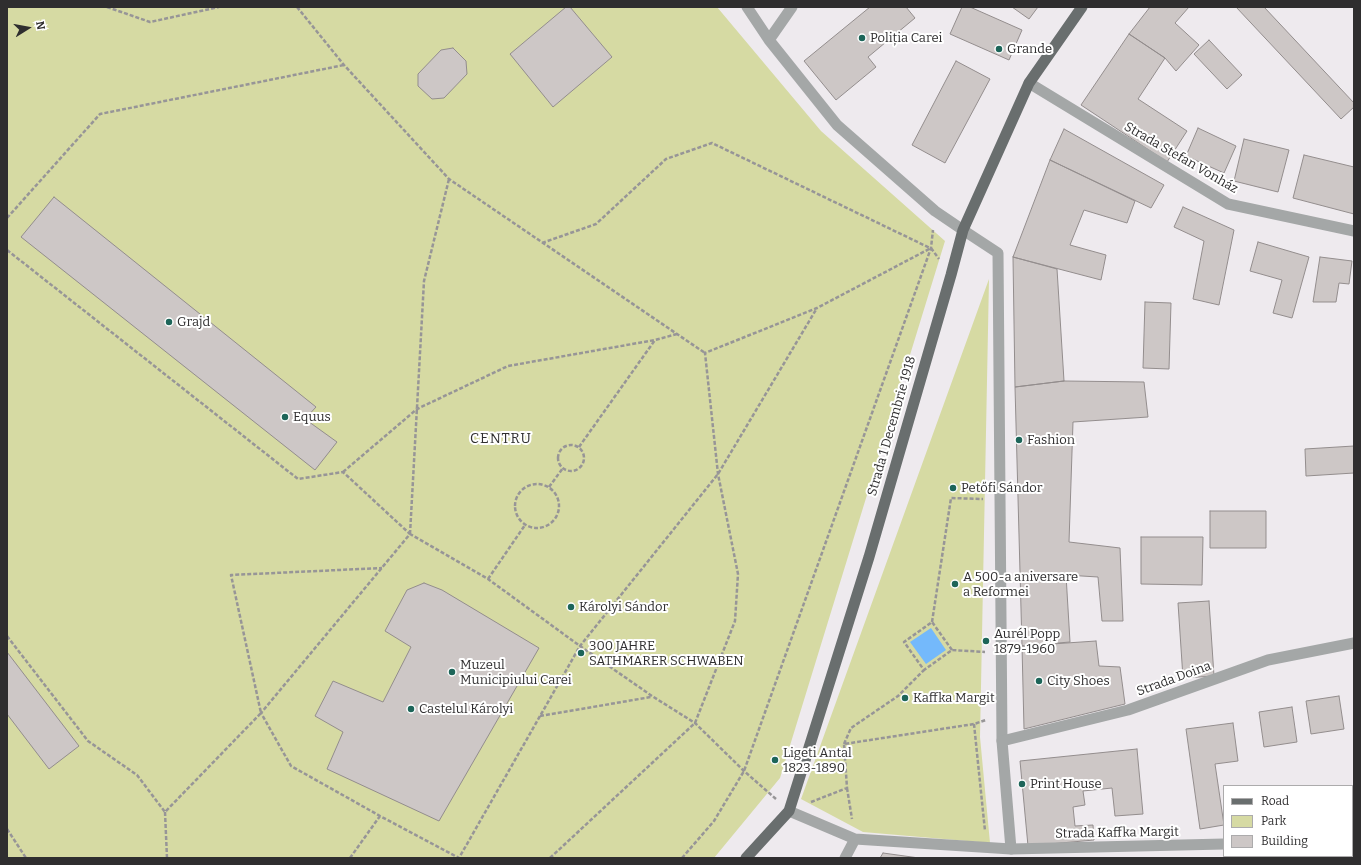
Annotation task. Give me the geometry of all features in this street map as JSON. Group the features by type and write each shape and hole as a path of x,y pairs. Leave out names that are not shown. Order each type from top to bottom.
{"main road":[{"name":"Strada 1 Decembrie 1918","path":"746,858 789,811 869,557 963,230 1029,83 1082,7"}],"street":[{"path":"747,7 769,40 837,125 935,212 998,253 1002,741 1011,849"},
{"path":"769,40 792,7"},
{"name":"Strada Stefan Vonház","path":"1029,83 1228,204 1354,231"},
{"name":"Strada Doina","path":"1002,741 1128,710 1268,660 1354,643"},
{"name":"Strada Kaffka Margit","path":"789,811 855,839 1011,849 1223,844"},
{"path":"845,858 855,839"}],"path":[{"path":"107,7 150,22 219,7"},
{"path":"297,7 344,65 449,179 705,353 718,474 738,574 735,621 695,723 550,858"},
{"path":"7,218 100,114 344,65"},
{"path":"542,243 596,224 666,159 712,143 931,248 951,275"},
{"path":"165,812 260,713 410,534 424,281 449,179"},
{"path":"682,858 714,821 744,771 931,248 935,212"},
{"path":"705,353 817,308 931,248"},
{"path":"7,250 298,479 343,472 417,409 508,366 655,340 677,334"},
{"path":"382,568 232,575 260,713 290,766 460,858 580,646 718,474 817,308"},
{"path":"579,447 655,340"},
{"path":"569,444 579,447 584,456 583,465 580,468 571,471 563,468 558,460 559,452 562,448 569,444"},
{"path":"549,487 563,468"},
{"path":"343,472 410,534 488,579 580,646 652,696 695,723 744,771 789,811 847,788"},
{"path":"536,484 543,484 549,487 557,497 559,503 559,509 554,521 544,528 537,529 525,525 520,520 515,508 518,494 523,489 536,484"},
{"path":"952,650 932,622 951,498 1000,499"},
{"path":"488,579 525,525"},
{"path":"924,670 904,642 932,622"},
{"path":"7,636 88,741 136,775 165,812 167,858"},
{"path":"855,839 847,788 844,744 851,728 898,696 924,670 952,650 1002,653"},
{"path":"540,716 652,696"},
{"path":"844,744 974,724 1002,716"},
{"path":"974,724 987,847"},
{"path":"350,858 380,816"},
{"path":"7,829 26,858"}],"green space":[{"path":"7,7 717,7 821,131 945,241 780,778 714,858 7,858"},
{"path":"989,279 980,737 990,843 863,832 801,799"}],"water":[{"path":"931,628 946,650 926,664 910,642"}],"building":[{"path":"566,7 570,7 612,57 553,107 510,54"},
{"name":"Poliția Carei","path":"870,7 906,7 915,18 868,57 876,67 836,100 804,61"},
{"path":"962,7 970,7 1022,30 1009,60 950,34"},
{"path":"1012,7 1038,7 1029,19"},
{"path":"1150,7 1189,7 1175,23 1199,45 1176,71 1165,58 1129,34"},
{"path":"1236,7 1264,7 1354,103 1354,107 1341,119"},
{"path":"1129,34 1165,58 1138,99 1187,131 1167,162 1081,105"},
{"path":"1209,40 1242,75 1227,89 1194,54"},
{"path":"453,48 466,61 467,74 444,98 432,99 418,86 418,74 441,50"},
{"path":"956,61 990,79 945,163 912,145"},
{"path":"1198,128 1236,146 1224,173 1186,156"},
{"path":"1064,129 1164,185 1151,208 1050,160"},
{"path":"1244,139 1289,150 1278,192 1234,181"},
{"path":"1304,155 1354,167 1354,214 1293,198"},
{"path":"1050,160 1135,201 1127,223 1084,210 1070,245 1106,255 1101,280 1013,257"},
{"name":"Grajd","path":"54,197 316,407 305,419 337,442 315,470 21,237"},
{"path":"1183,207 1234,230 1219,305 1193,299 1204,241 1174,227"},
{"path":"1258,242 1309,257 1292,318 1273,313 1282,280 1250,271"},
{"path":"1013,257 1057,269 1064,381 1015,387"},
{"path":"1320,257 1352,261 1349,284 1339,283 1336,302 1313,302"},
{"path":"1145,302 1171,303 1169,369 1143,368"},
{"path":"1064,381 1144,382 1148,417 1073,422 1069,542 1120,548 1123,621 1102,621 1098,577 1066,575 1070,642 1022,646 1015,387"},
{"path":"1354,446 1354,473 1306,476 1305,449"},
{"path":"1210,511 1266,511 1266,548 1210,548"},
{"path":"1141,537 1203,537 1202,585 1141,584"},
{"name":"Castelul Károlyi","path":"424,583 442,590 539,648 439,821 327,769 343,732 315,716 333,681 383,702 411,647 385,631 407,590"},
{"path":"1209,601 1214,676 1183,678 1178,603"},
{"path":"1096,641 1099,666 1120,667 1125,704 1024,729 1022,646"},
{"path":"7,652 79,746 49,769 7,714"},
{"path":"1339,696 1344,729 1311,734 1306,701"},
{"path":"1292,707 1297,742 1264,747 1259,712"},
{"path":"1233,723 1238,761 1215,764 1223,825 1200,829 1186,729"},
{"path":"1137,749 1143,814 1115,816 1112,788 1083,791 1085,805 1073,807 1075,826 1093,825 1094,840 1028,846 1020,761"},
{"path":"883,853 919,858 880,858"}],"place":[{"name":"Poliția Carei","path":"862,38"},
{"name":"Grande","path":"999,49"},
{"name":"Grajd","path":"169,322"},
{"name":"Equus","path":"285,417"},
{"name":"Fashion","path":"1019,440"},
{"name":"Petőfi Sándor","path":"953,488"},
{"name":"A 500-a aniversare a Reformei","path":"955,584"},
{"name":"Károlyi Sándor","path":"571,607"},
{"name":"Aurél Popp 1879-1960","path":"986,641"},
{"name":"300 JAHRE SATHMARER SCHWABEN","path":"581,653"},
{"name":"Muzeul Municipiului Carei","path":"452,672"},
{"name":"City Shoes","path":"1039,681"},
{"name":"Kaffka Margit","path":"905,698"},
{"name":"Castelul Károlyi","path":"411,709"},
{"name":"Ligeti Antal 1823-1890","path":"775,760"},
{"name":"Print House","path":"1022,784"}],"district":[{"name":"CENTRU","path":"501,439"}]}
